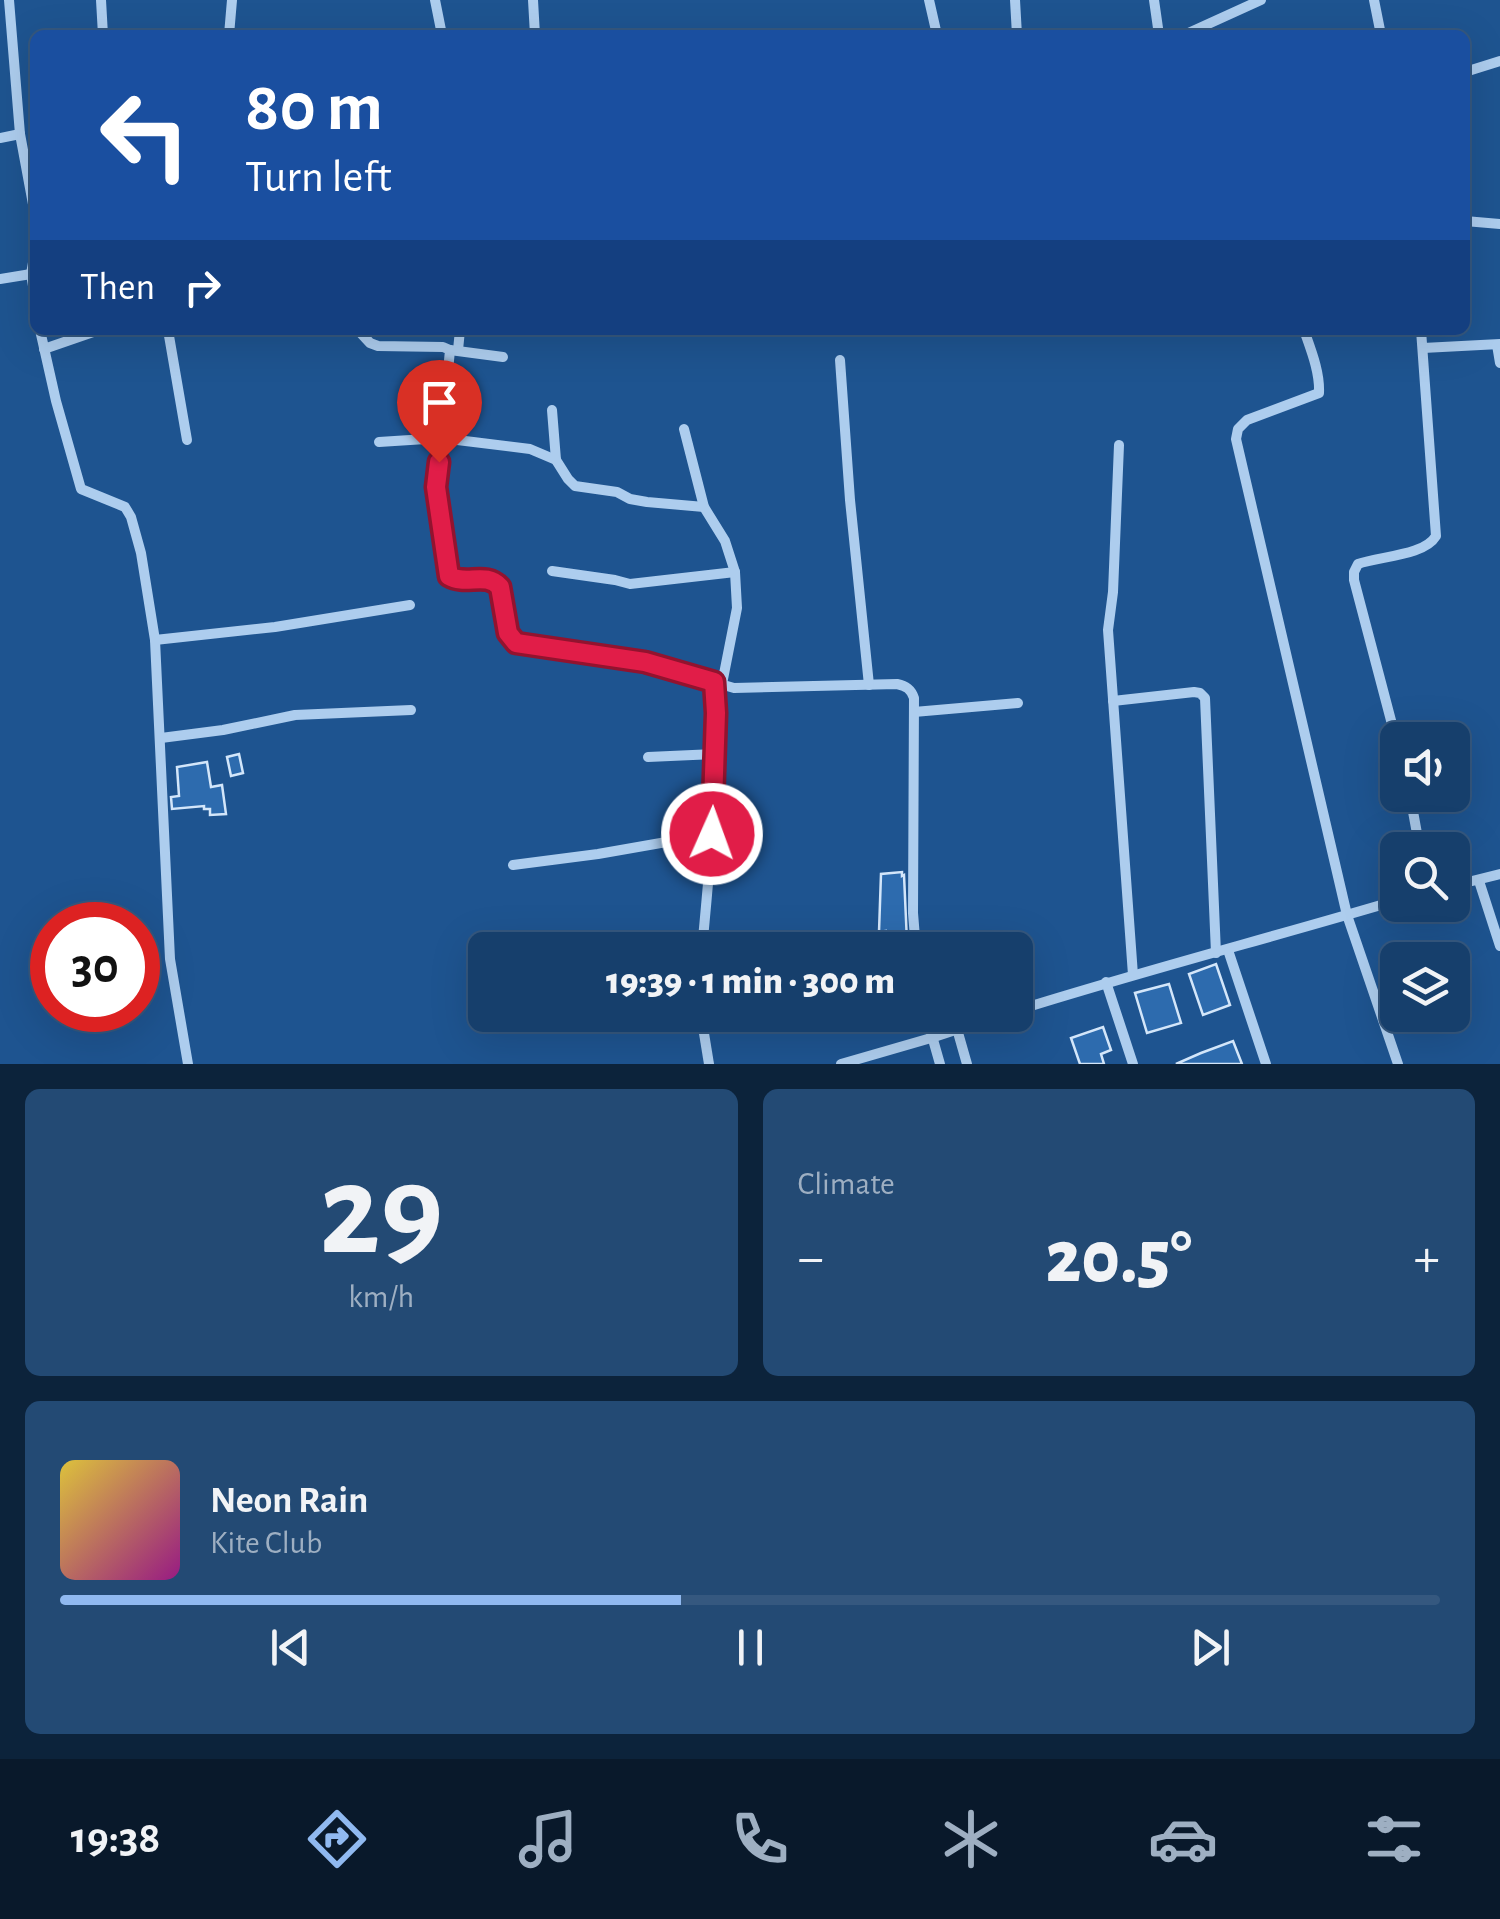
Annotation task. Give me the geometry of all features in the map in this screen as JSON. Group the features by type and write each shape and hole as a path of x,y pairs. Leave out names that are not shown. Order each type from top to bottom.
{"street":[{"path":"101,0 103,30"},
{"path":"229,30 232,0"},
{"path":"434,0 441,30"},
{"path":"533,0 535,30"},
{"path":"929,0 937,30"},
{"path":"1015,0 1017,30"},
{"path":"1154,0 1158,30"},
{"path":"1374,0 1380,30"},
{"path":"1195,30 1254,2"},
{"path":"6,6 30,188"},
{"path":"1470,70 1500,61"},
{"path":"0,138 20,134"},
{"path":"1470,221 1500,224"},
{"path":"0,279 30,274"},
{"path":"41,335 82,489 125,508 140,552 155,640 170,959 188,1064"},
{"path":"44,349 85,335"},
{"path":"169,335 187,440"},
{"path":"363,335 378,346 443,347 503,357"},
{"path":"458,335 436,487 449,576 459,581 490,578 497,582 508,633 516,643 645,662 734,688 906,686 914,698 915,932"},
{"path":"1306,335 1319,393 1247,420 1236,438 1347,915 1398,1064"},
{"path":"1392,722 1354,572 1358,564 1373,558 1420,550 1436,536 1422,335"},
{"path":"1423,348 1499,345 1500,363"},
{"path":"840,360 868,686"},
{"path":"552,410 556,460 575,486 616,492 630,500 704,507"},
{"path":"684,429 704,507 725,541 735,572 737,608 718,683 704,932"},
{"path":"379,442 441,438 530,449 556,460"},
{"path":"1119,445 1108,630 1133,975"},
{"path":"552,571 630,584 735,572"},
{"path":"155,640 410,605"},
{"path":"1113,701 1194,692 1205,698 1222,951 1266,1064"},
{"path":"914,712 1018,702"},
{"path":"161,738 295,716 411,710"},
{"path":"648,756 715,754"},
{"path":"513,866 712,834"},
{"path":"1470,883 1500,874"},
{"path":"1479,881 1500,946"},
{"path":"1033,1004 1380,905"},
{"path":"1106,982 1134,1064"},
{"path":"703,1032 709,1064"},
{"path":"930,1032 940,1064"},
{"path":"840,1064 948,1032"},
{"path":"957,1032 967,1064"}],"building":[{"path":"239,754 243,773 231,776 227,757"},
{"path":"207,762 211,787 222,785 226,814 210,815 210,809 204,806 172,809 171,797 179,796 177,767"},
{"path":"881,874 904,875 907,932 879,932"},
{"path":"1216,964 1230,1005 1203,1015 1189,974"},
{"path":"1169,984 1181,1023 1147,1033 1135,993"},
{"path":"1103,1027 1111,1050 1101,1054 1104,1064 1080,1064 1071,1038"},
{"path":"1233,1041 1242,1064 1176,1064 1201,1053"}],"route":[{"path":"439,462 436,487 449,576 459,581 490,578 497,582 508,633 516,643 645,662 714,682 712,834"}]}
